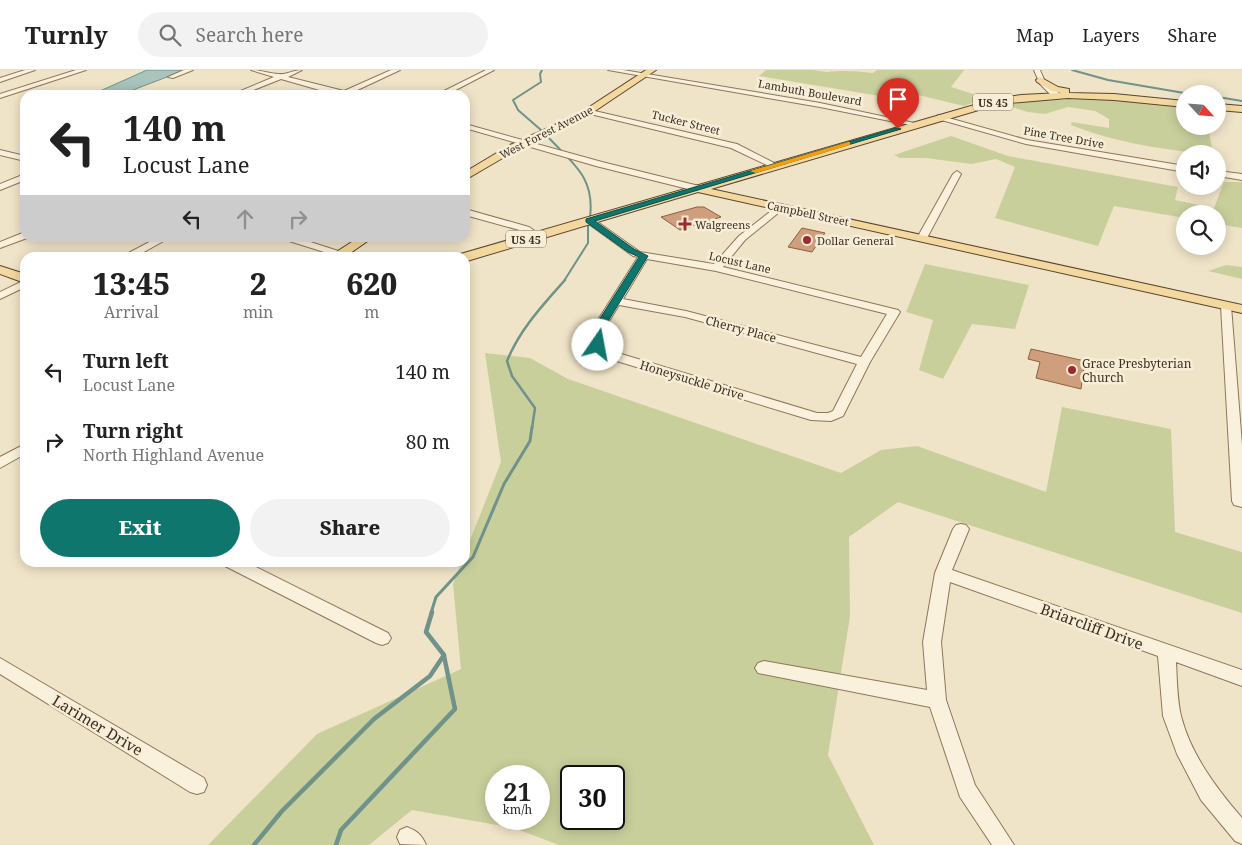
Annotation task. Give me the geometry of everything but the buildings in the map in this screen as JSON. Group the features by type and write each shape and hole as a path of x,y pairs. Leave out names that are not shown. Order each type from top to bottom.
{"main road":[{"name":"West Forest Avenue","path":"470,174 524,142 570,122 652,70"},
{"path":"1040,80 1062,91 1096,96"},
{"name":"US 45","path":"470,256 774,165 998,101 1052,95 1096,96 1176,103"},
{"path":"1226,108 1242,109"},
{"name":"Campbell Street","path":"696,188 1242,309"},
{"path":"342,252 359,242"},
{"path":"0,270 20,279"}],"street":[{"path":"0,80 32,70"},
{"path":"2,94 83,70"},
{"path":"171,77 190,70"},
{"path":"254,70 328,90"},
{"path":"248,90 299,70"},
{"path":"355,90 397,70"},
{"path":"450,90 491,70"},
{"name":"Lambuth Boulevard","path":"611,70 812,103 915,124"},
{"path":"1030,70 1034,82 1052,95"},
{"path":"1037,70 1040,80 1052,95"},
{"path":"2,94 20,98"},
{"name":"Tucker Street","path":"589,111 734,146 774,165"},
{"name":"Pine Tree Drive","path":"941,117 1026,142 1176,167"},
{"name":"Campbell Street","path":"470,127 567,155 696,188"},
{"path":"0,152 20,158"},
{"path":"922,238 957,174"},
{"path":"1226,175 1242,176"},
{"path":"0,187 20,179"},
{"path":"716,268 742,238 780,208"},
{"path":"470,213 526,229 536,236"},
{"name":"Locust Lane","path":"592,220 631,250 644,256 716,268 894,312 864,362"},
{"path":"0,246 20,236"},
{"path":"136,252 156,242"},
{"path":"300,242 329,252"},
{"name":"Honeysuckle Drive","path":"644,256 597,331 598,345 614,356 816,417 831,417 838,413 864,362"},
{"path":"0,296 20,284"},
{"name":"Cherry Place","path":"617,301 686,314 864,362"},
{"path":"1226,306 1236,394 1241,502"},
{"path":"0,463 20,454"},
{"path":"961,529 943,573 932,642 937,700 967,790 1004,845"},
{"path":"241,567 382,638"},
{"name":"Briarcliff Drive","path":"943,573 1242,678"},
{"path":"1166,652 1172,716 1187,754 1208,793 1242,834"},
{"name":"Larimer Drive","path":"0,665 197,784"},
{"path":"764,668 937,700"}],"green space":[{"path":"766,70 873,73 877,70 964,70 951,87 986,98 964,106 914,94 892,98 759,76"},
{"path":"1041,100 1130,101 1176,106 1176,135 1210,135 1211,145 1176,145 1176,151 1140,145 1071,125 1072,122 1109,128 1109,119 1095,111 1068,107 1045,114 1028,112 1005,105"},
{"path":"951,136 1008,156 1176,187 1175,200 1199,205 1176,205 1176,216 1114,206 1098,246 995,218 1015,167 996,159 971,164 926,158 900,158 894,155"},
{"path":"1226,182 1242,182 1242,228 1226,225 1226,205 1215,205 1219,195 1226,195"},
{"path":"925,264 1029,285 1015,329 972,324 943,379 919,370 933,320 906,312"},
{"path":"1226,265 1242,267 1242,279 1208,271"},
{"path":"485,353 530,358 568,379 841,473 881,450 917,446 1046,492 1062,407 1171,429 1175,532 1242,552 1242,613 898,502 849,537 850,616 828,755 874,845 559,845 519,830 550,830 550,765 485,765 485,823 412,810 369,845 208,845 317,734 461,669 453,584 459,567 470,567 470,540 501,462"}],"water":[{"path":"147,70 185,70 133,90 102,90"}],"waterway":[{"path":"541,130 518,110 513,100 541,82 540,74 542,70"},
{"path":"1072,70 1108,80 1176,92"},
{"path":"1226,98 1242,101"},
{"path":"548,137 574,164 586,181 591,203 590,217"},
{"path":"564,281 588,243 588,225"},
{"path":"532,428 535,408 512,376 507,361 525,328 565,280"},
{"path":"470,560 504,484 530,441 532,427"},
{"path":"431,613 436,597 464,567"},
{"path":"254,845 282,811 374,719 430,676 444,655 426,632 432,612"},
{"path":"336,845 341,830 455,709 444,656"}],"slow traffic":[{"path":"754,171 848,144"}],"place":[{"name":"Walgreens","path":"685,224"},
{"name":"Dollar General","path":"807,240"},
{"name":"Grace Presbyterian Church","path":"1072,370"}],"route":[{"path":"598,345 597,331 644,256 631,250 589,220 898,129"}]}
